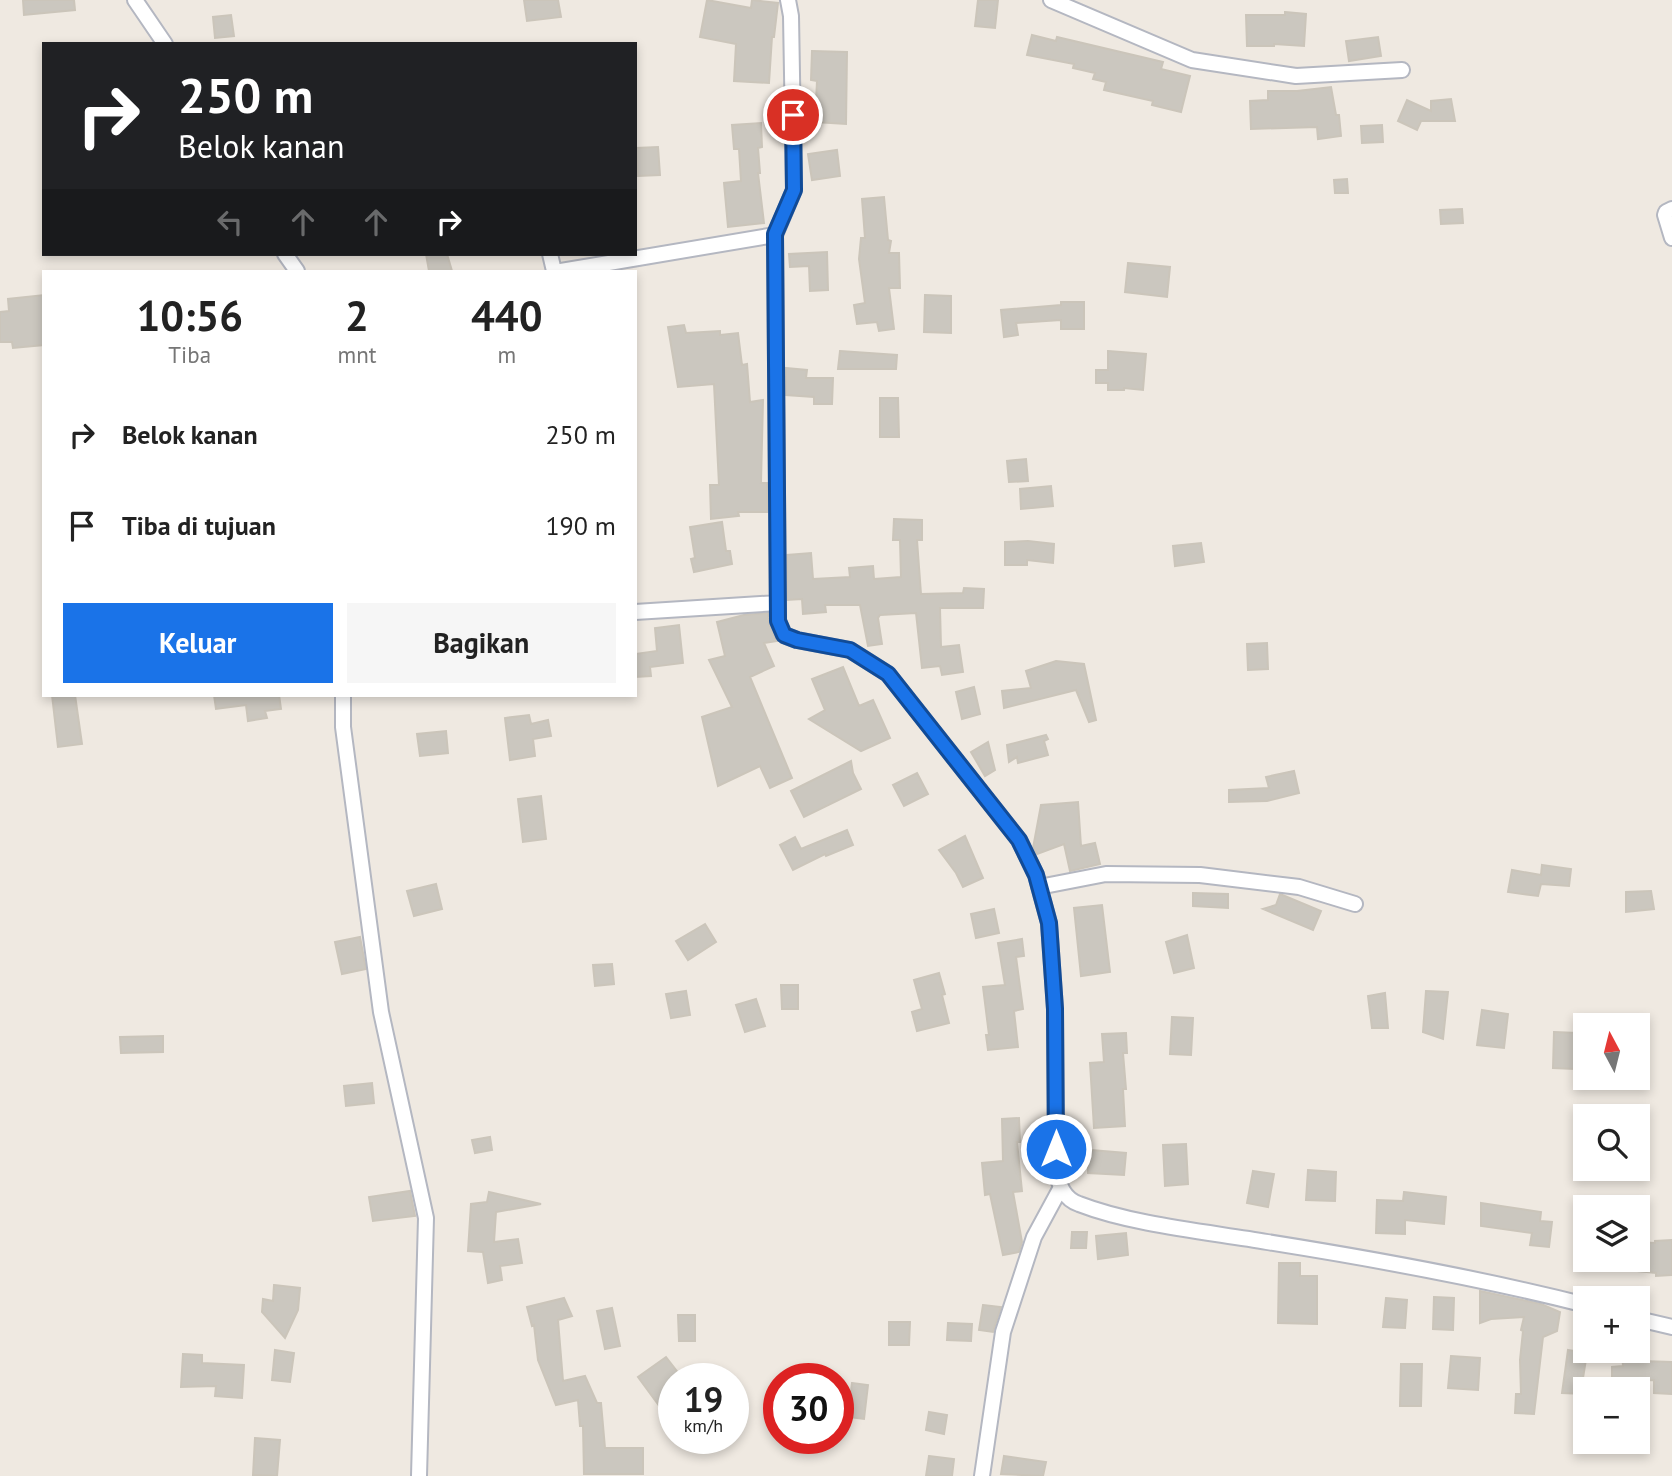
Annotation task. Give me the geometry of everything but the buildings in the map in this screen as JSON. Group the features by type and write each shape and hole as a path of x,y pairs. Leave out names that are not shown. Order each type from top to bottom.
{"street":[{"path":"135,0 164,42"},
{"path":"788,0 792,16 794,190 775,234 778,621 784,635 850,650 888,674 1019,840 1039,887 1049,923 1055,1009 1056,1171 1060,1189 1076,1204 1138,1220 1349,1254 1511,1286 1573,1302"},
{"path":"1051,0 1192,60 1296,76 1402,70"},
{"path":"1672,209 1665,215 1672,238"},
{"path":"567,270 775,234"},
{"path":"637,612 778,603"},
{"path":"343,697 345,740 381,1012 426,1218 419,1476"},
{"path":"1039,887 1106,874 1200,875 1298,887 1354,904"},
{"path":"982,1476 1003,1332 1034,1237 1060,1189"},
{"path":"1650,1322 1672,1327"}],"route":[{"path":"793,115 794,190 775,234 778,621 784,635 850,650 888,674 1019,840 1036,875 1049,923 1055,1009 1056,1149"}]}
